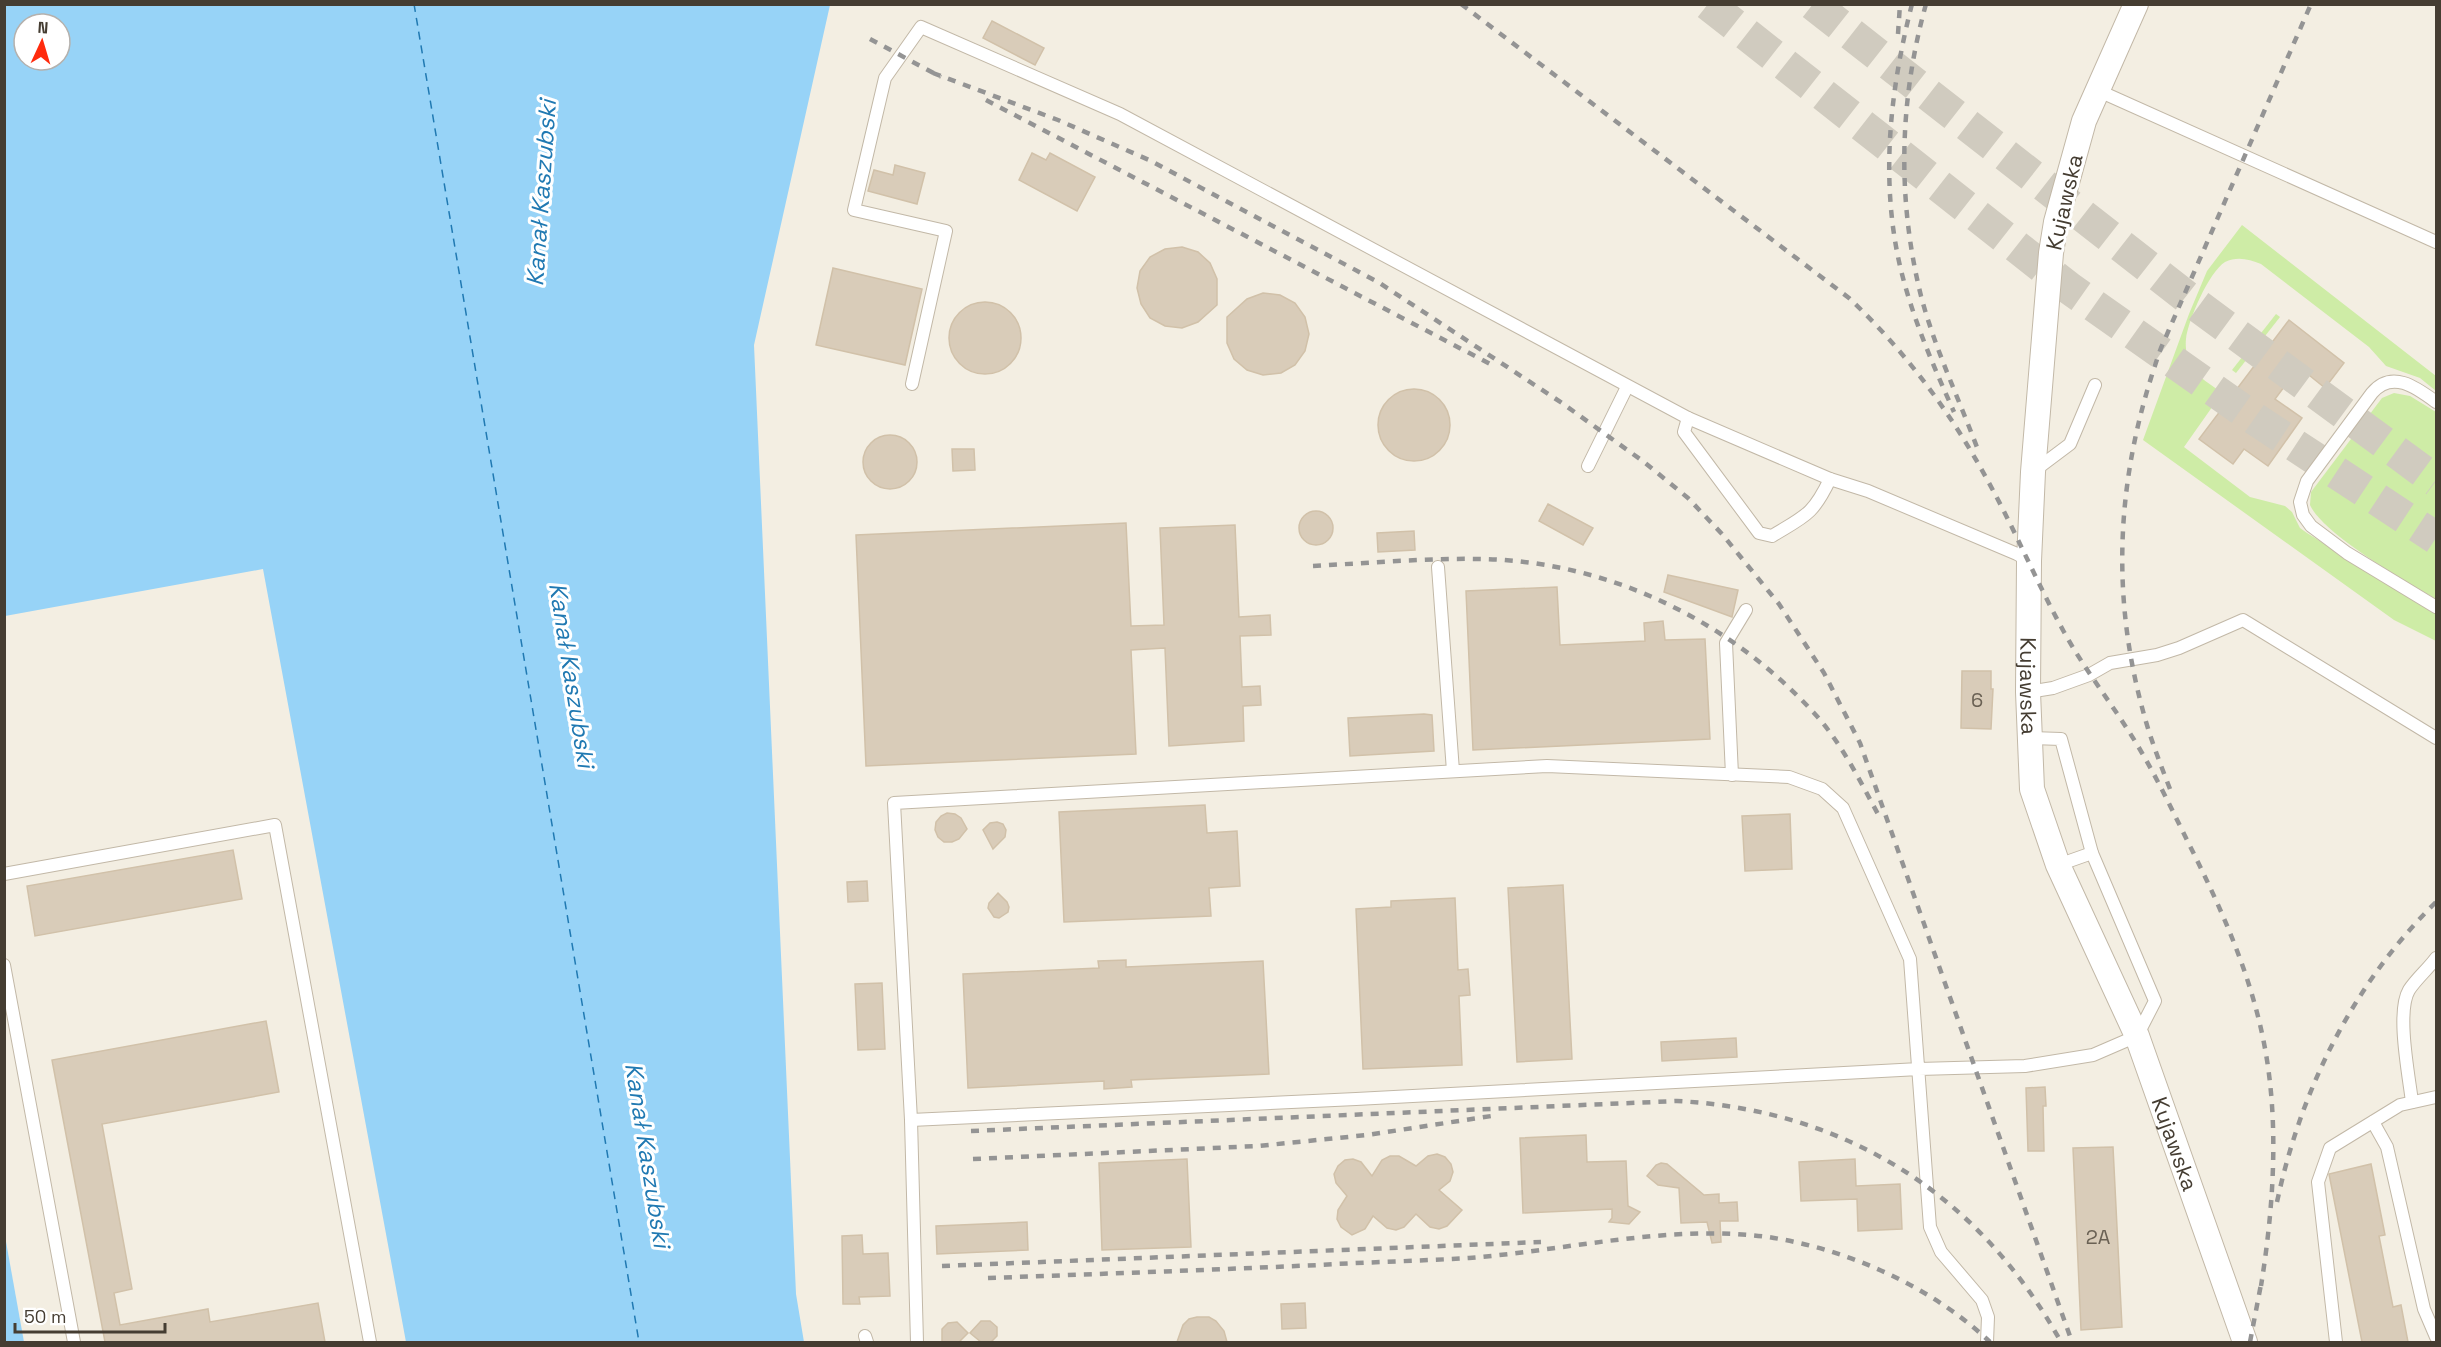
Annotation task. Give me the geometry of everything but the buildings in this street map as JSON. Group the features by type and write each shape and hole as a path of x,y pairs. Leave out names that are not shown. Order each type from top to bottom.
{"street":[{"name":"Kujawska","path":"2136,4 2084,121 2055,222 2033,472 2029,561 2028,738 2032,789 2058,865 2137,1036 2242,1342"}],"lane":[{"path":"912,384 946,231 854,210 885,78 921,27 1120,114 1688,418 1830,479 1868,491 1925,514 2029,561"},
{"path":"2099,91 2436,242"},
{"path":"2436,402 2417,388 2398,381 2389,381 2377,387 2307,480 2302,490 2301,502 2303,515 2311,526 2325,537 2386,578 2436,607"},
{"path":"2033,472 2070,444 2095,385"},
{"path":"1588,466 1627,387"},
{"path":"1688,418 1684,432 1759,533 1772,536 1808,514 1818,504 1830,479"},
{"path":"1438,567 1453,771"},
{"path":"1732,775 1726,643 1746,610"},
{"path":"2028,692 2053,688 2089,675 2110,663 2157,655 2180,648 2243,620 2436,738"},
{"path":"911,1120 1919,1069 2025,1066 2093,1055 2137,1036 2155,1001 2092,853 2061,739 2028,738"},
{"path":"917,1342 911,1120 894,803 1547,766 1789,777 1822,789 1843,808 1910,959 1930,1227 1941,1252 1982,1300 1989,1317 1987,1342"},
{"path":"4,874 275,825 369,1342"},
{"path":"2058,865 2092,853"},
{"path":"2412,1102 2403,1003 2409,990 2436,958"},
{"path":"4,965 74,1342"},
{"path":"2336,1342 2318,1182 2330,1148 2400,1105 2436,1097"},
{"path":"2373,1122 2387,1147 2424,1308 2436,1337"}],"green space":[{"path":"2242,225 2436,376 2436,391 2420,378 2386,366 2369,347 2261,264 2234,259 2225,262 2212,276 2200,297 2188,331 2186,349 2191,366 2201,378 2222,393 2184,447 2250,497 2285,506 2292,512 2300,528 2307,533 2436,613 2436,641 2394,620 2143,440 2207,271"},
{"path":"2276,314 2280,317 2236,373 2232,370"},
{"path":"2394,393 2410,396 2436,412 2436,599 2348,543 2318,517 2310,505 2311,492 2382,398"}],"water":[{"name":"Kanał Kaszubski","path":"5,4 830,5 754,345 796,1294 804,1342 406,1342 263,569 5,616"},
{"path":"5,1236 24,1342 5,1342"}],"ferry route":[{"path":"414,4 639,1342"}],"tunnel":[{"path":"1708,4 2069,288 2255,419 2436,538"},
{"path":"1813,4 2198,306 2436,481"}],"railway":[{"path":"1461,4 1849,298 1909,362 1975,457 2064,632 2133,737 2154,775 2213,893 2245,971 2266,1054 2272,1112 2273,1170 2269,1229 2261,1286"},
{"path":"1898,34 1900,4"},
{"path":"1912,4 1893,102 1890,135 1890,200 1905,285 1924,341 1954,412"},
{"path":"1926,4 1910,77 1906,113 1904,150 1908,223 1913,260 1927,316 1978,450"},
{"path":"2170,789 2143,711 2132,665 2125,619 2122,573 2123,528 2127,483 2135,438 2146,393 2161,348 2311,4"},
{"path":"870,39 941,77"},
{"path":"933,73 1058,120 1149,160 1378,282 1562,403 1644,462 1688,498 1722,534 1779,604 1824,673 1860,743 2072,1342"},
{"path":"986,100 1494,366"},
{"path":"1313,566 1460,559 1528,562 1574,571 1619,584 1663,602 1705,624 1744,650 1814,713 1833,736 1879,816"},
{"path":"2277,1202 2300,1119 2334,1040 2380,968 2406,934 2436,902"},
{"path":"971,1131 1677,1101 1739,1108 1797,1122 1851,1142 1902,1169 1948,1203 1990,1243 2028,1290 2061,1342"},
{"path":"973,1159 1258,1146 1367,1135 1498,1115"},
{"path":"988,1278 1469,1258 1656,1236 1731,1234 1768,1237 1798,1243 1858,1261 1887,1273 1942,1304 1990,1342"},
{"path":"942,1266 1541,1242"},
{"path":"2250,1342 2262,1279"}]}
